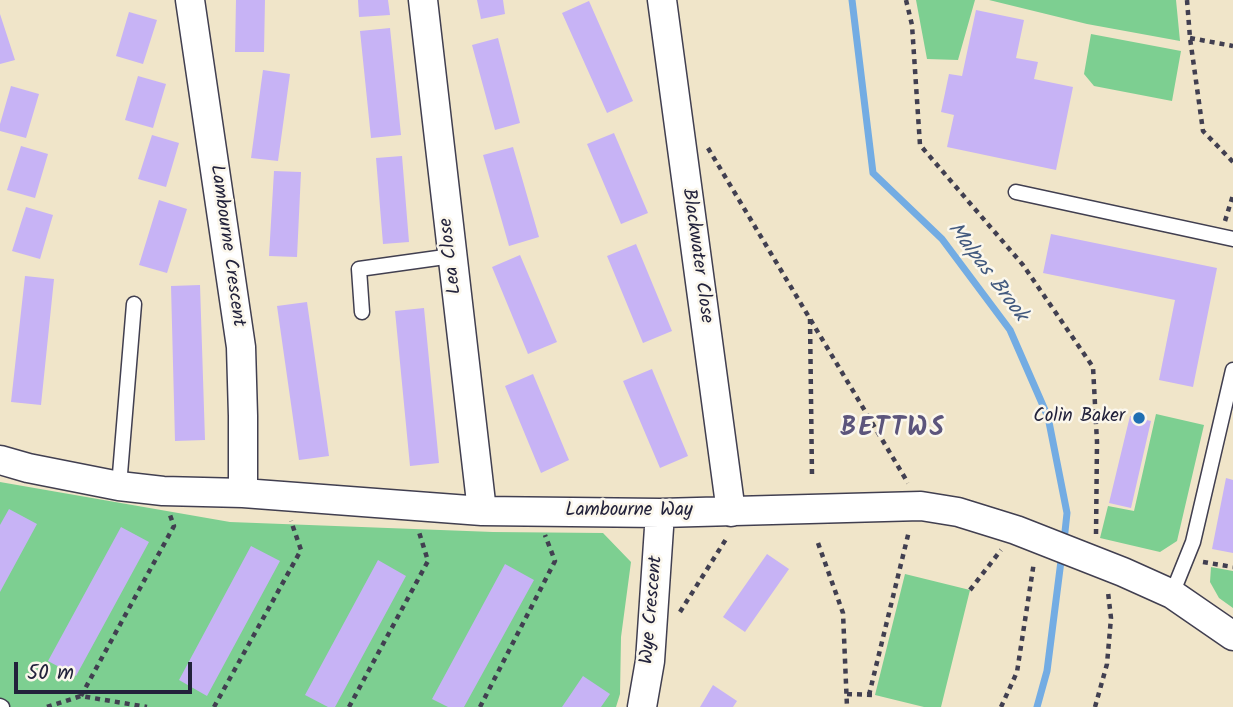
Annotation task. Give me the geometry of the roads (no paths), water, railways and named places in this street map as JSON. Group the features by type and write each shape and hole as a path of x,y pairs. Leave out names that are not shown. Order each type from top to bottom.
{"street":[{"name":"Lambourne Crescent","path":"190,0 240,347 243,494"},
{"name":"Lea Close","path":"423,0 482,512"},
{"name":"Blackwater Close","path":"662,0 737,512"},
{"name":"Lambourne Way","path":"0,460 119,486 163,491 243,494 482,512 737,512 921,506 958,512 1098,562 1172,594 1233,636"},
{"name":"Wye Crescent","path":"642,707 650,661 660,513"}],"lane":[{"path":"1016,192 1227,238"},
{"path":"362,312 359,269 452,256"},
{"path":"119,486 134,304"},
{"path":"1172,594 1193,542 1233,370"}],"waterway":[{"name":"Malpas Brook","path":"852,0 873,173 942,239 1010,330 1048,417 1067,513 1064,541"},
{"name":"Malpas Brook","path":"1037,707 1047,671 1062,553"}],"place":[{"name":"Colin Baker","path":"1139,418"}],"district":[{"name":"BETTWS","path":"893,431"}]}
